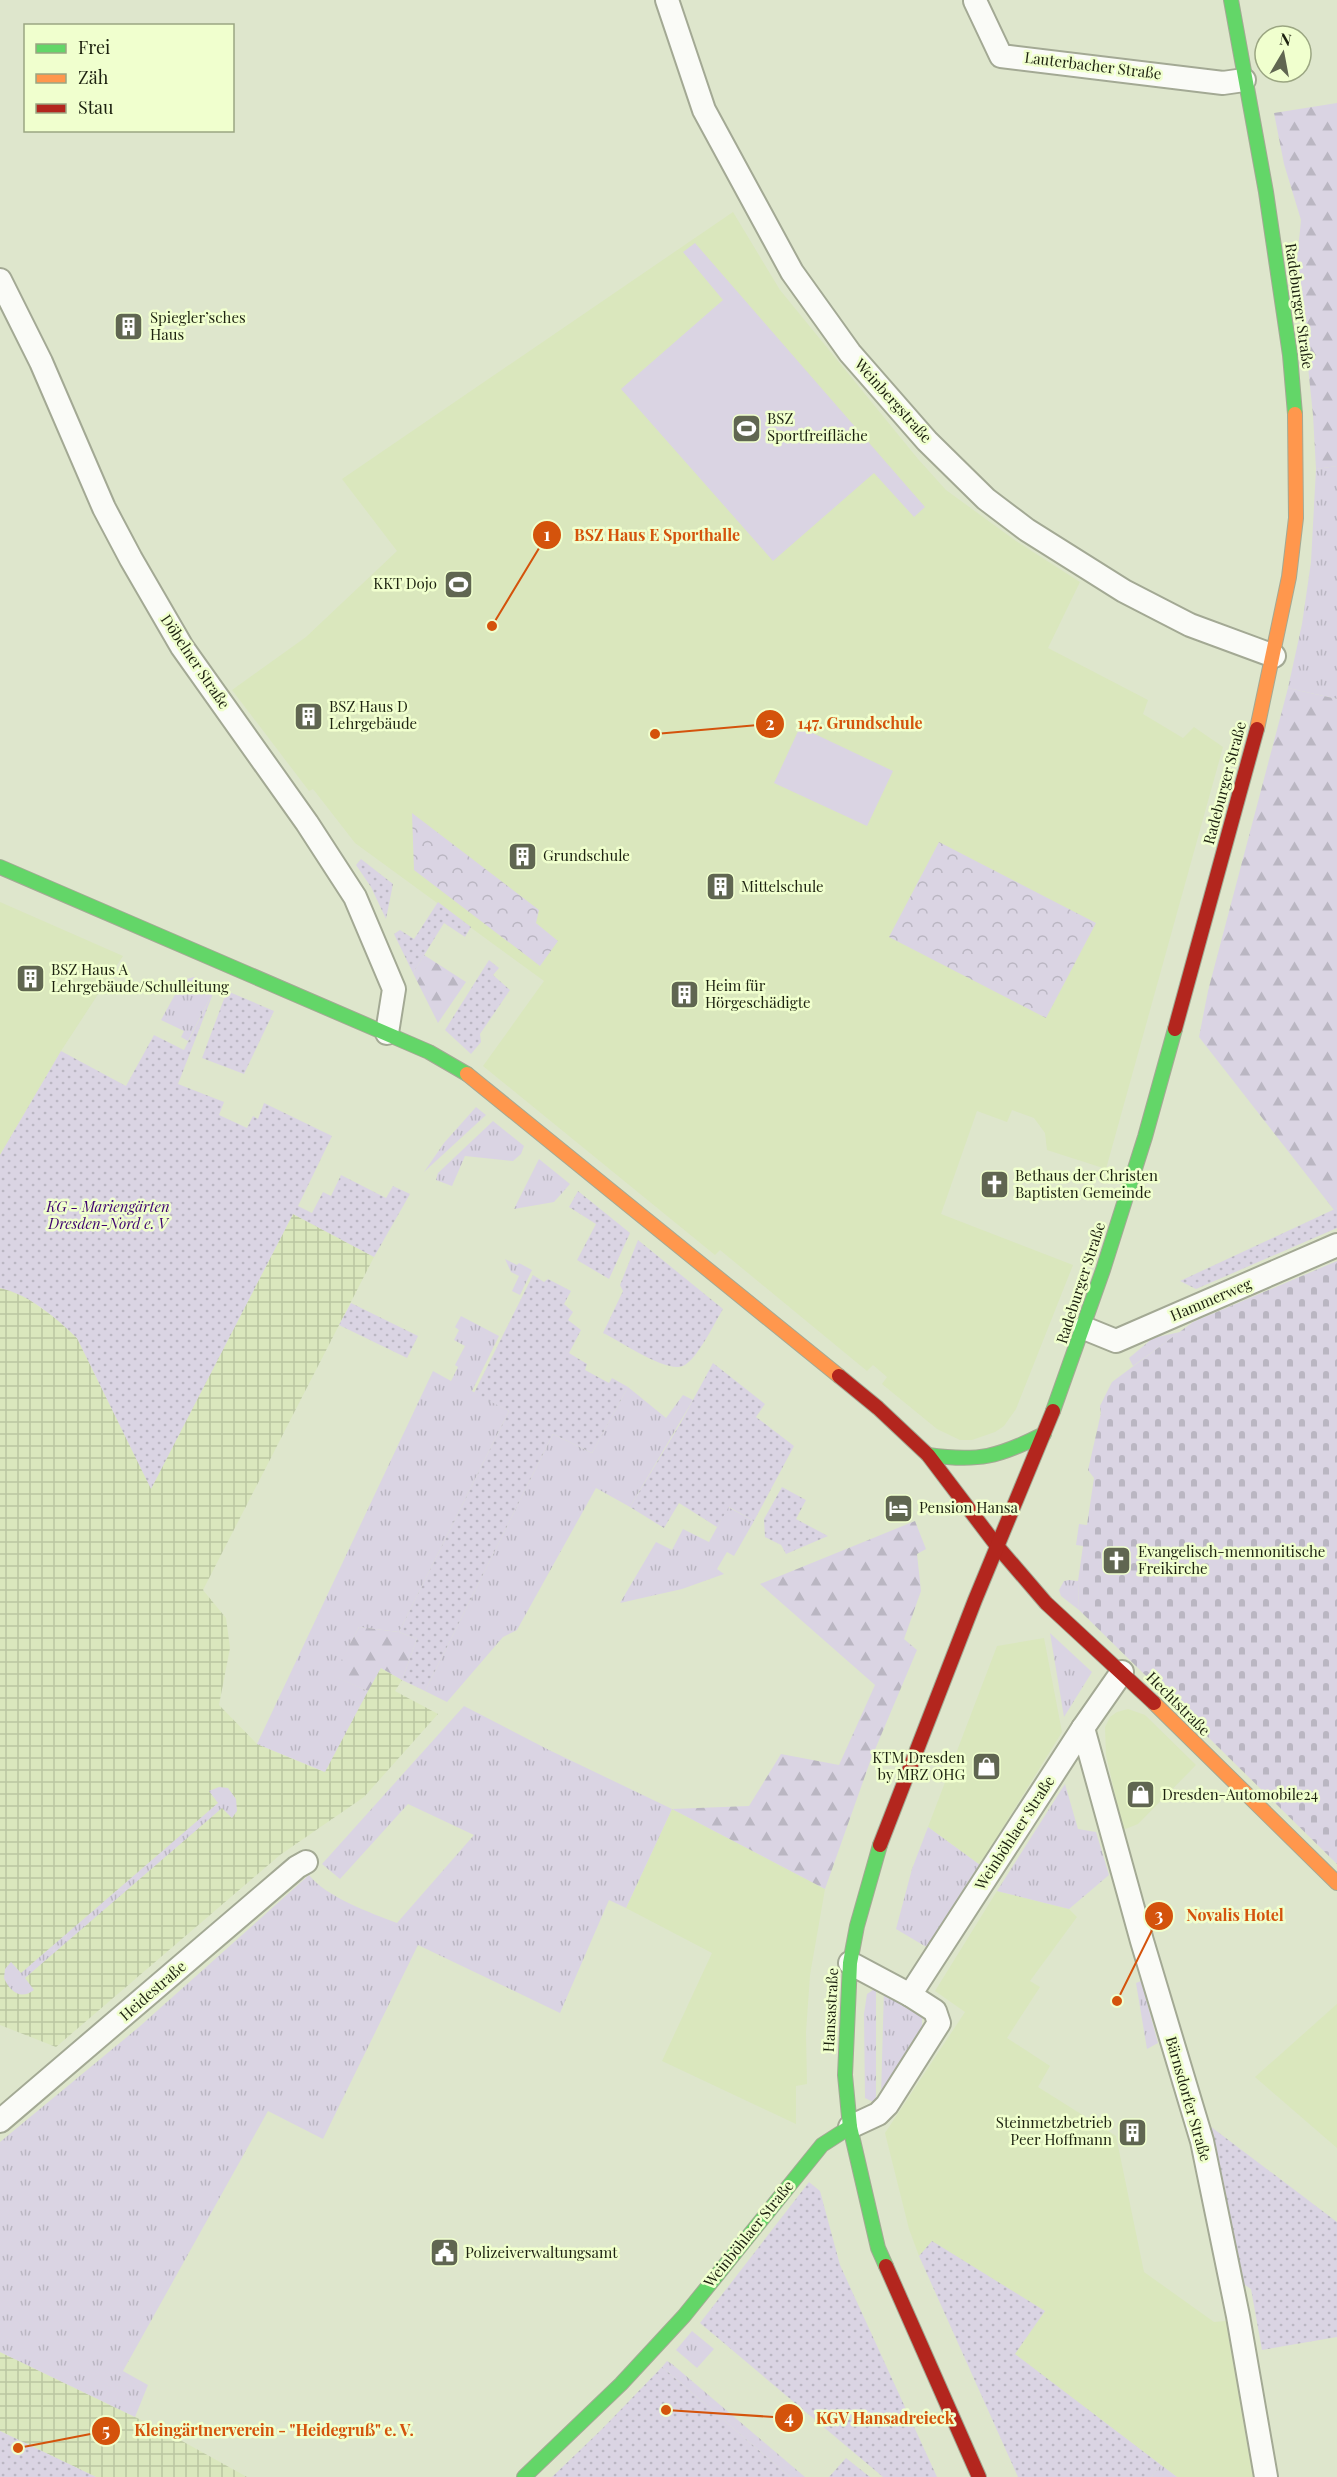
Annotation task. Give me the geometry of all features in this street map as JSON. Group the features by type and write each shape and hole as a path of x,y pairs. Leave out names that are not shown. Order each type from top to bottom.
{"main road":[{"name":"Radeburger Straße","path":"998,1546 1084,1328 1145,1137 1249,763 1274,656 1289,577 1296,518 1295,408 1290,355 1266,192 1231,0"},
{"name":"Hechtstraße","path":"0,867 387,1033 429,1052 468,1075 878,1408 928,1455 998,1546 1046,1603 1122,1672 1337,1883"},
{"path":"928,1455 976,1459 1022,1445 1044,1434"},
{"name":"Hansastraße","path":"979,2477 878,2248 850,2127 845,2075 850,1964 885,1828 998,1546"},
{"name":"Weinböhlaer Straße","path":"524,2477 621,2384 684,2316 822,2145 850,2127"}],"street":[{"name":"Weinbergstraße","path":"667,0 704,110 792,272 850,353 927,441 986,500 1056,549 1124,591 1190,625 1274,656"},
{"name":"Lauterbacher Straße","path":"975,1 1001,56 1223,83 1244,80"},
{"name":"Döbelner Straße","path":"0,280 41,362 104,508 131,559 182,647 306,823 355,897 394,989 387,1033"},
{"name":"Hammerweg","path":"1084,1328 1116,1341 1337,1245"},
{"name":"Weinböhlaer Straße","path":"910,1995 1083,1728 1122,1672"},
{"name":"Bärnsdorfer Straße","path":"1083,1728 1142,1941 1202,2141 1238,2316 1266,2477"},
{"name":"Heidestraße","path":"0,2121 297,1867 306,1862"},
{"name":"Weinböhlaer Straße","path":"850,1964 910,1995 935,2011 939,2023 878,2114 850,2127"}],"shaded area":[{"path":"733,212 780,290 946,490 1016,541 1080,582 1048,648 1148,700 1143,714 1183,738 1194,727 1223,747 1106,1169 1047,1150 1045,1133 1034,1118 1012,1110 1007,1122 977,1111 941,1214 1073,1265 1016,1409 1004,1426 995,1432 972,1440 960,1440 937,1429 882,1384 887,1377 873,1365 867,1371 720,1250 715,1255 483,1066 544,981 355,843 313,789 309,791 232,690 306,637 397,551 342,479"},
{"path":"0,902 123,956 61,1051 0,1155"},
{"path":"293,1214 374,1257 203,1590 226,1618 230,1648 219,1705 257,1744 324,1772 380,1668 402,1680 395,1691 438,1714 364,1797 280,1855 56,2047 0,2025 0,1288 27,1298 58,1320 77,1338 151,1488"},
{"path":"1044,1638 1062,1732 980,1865 928,1827 997,1646"},
{"name":"Dresden-Automobile24","path":"1128,1709 1145,1715 1196,1765 1138,1824 1123,1830 1106,1755 1105,1727 1110,1717"},
{"path":"672,1809 825,1889 810,1975 806,2032 807,2084 796,2086 796,2124 662,2061 712,1953 626,1908"},
{"path":"997,1891 1069,1909 1077,1917 1030,1981 1040,1987 1007,2038 1050,2066 1038,2087 1116,2136 1144,2272 1214,2322 1226,2321 1253,2477 1177,2477 1014,2354 932,2242 919,2256 909,2229 885,2133 965,2012 935,1991"},
{"path":"1337,2004 1337,2148 1255,2077"},
{"path":"0,2352 164,2431 247,2477 96,2477 0,2431"}],"green space":[{"path":"1337,103 1337,466 1316,469 1313,415 1297,261 1301,220 1284,164 1274,113"},
{"name":"BSZ Sportfreifläche","path":"695,243 925,507 914,517 874,473 773,561 621,389 723,300 683,252"},
{"path":"1337,466 1337,699 1288,688 1302,624 1311,562 1316,469"},
{"path":"1288,688 1337,699 1337,1208 1334,1210 1199,1037 1208,991"},
{"path":"800,727 893,771 867,826 774,783"},
{"path":"412,813 539,910 536,923 558,941 540,966 414,870"},
{"path":"939,842 1096,923 1046,1018 889,937"},
{"path":"361,859 393,884 386,919 371,887 356,865"},
{"path":"438,902 471,927 465,937 444,923 413,973 394,934 400,930 414,939"},
{"path":"424,955 466,982 438,1023 413,973"},
{"path":"489,960 499,968 493,975 510,990 480,1034 481,1042 471,1054 445,1030"},
{"path":"194,977 216,986 188,1041 181,1037 184,1031 161,1020 183,980"},
{"name":"KG - Mariengärten Dresden-Nord e. V","path":"216,986 178,1084 224,1102 219,1115 247,1128 253,1116 258,1119 264,1103 332,1136 298,1206 312,1213 323,1192 331,1196 341,1175 386,1198 393,1186 410,1194 374,1257 293,1214 151,1489 77,1338 32,1301 0,1288 0,1155 61,1051 126,1086 154,1035 184,1050"},
{"path":"227,991 274,1011 244,1074 202,1058"},
{"path":"476,1107 486,1115 424,1172 444,1143"},
{"path":"493,1121 524,1146 521,1154 513,1161 465,1156 452,1186 436,1180 438,1173"},
{"path":"539,1159 570,1184 554,1202 514,1209"},
{"path":"578,1191 630,1233 609,1279 577,1260 596,1224 569,1207"},
{"path":"1337,1208 1337,1228 1196,1289 1180,1281"},
{"path":"638,1240 723,1309 700,1349 683,1366 675,1367 655,1361 603,1333 623,1291 620,1285"},
{"path":"505,1259 532,1270 520,1295 512,1291 519,1276 511,1272"},
{"path":"1337,1261 1337,1864 1079,1610 1078,1581 1083,1546 1076,1545 1079,1524 1087,1525 1094,1478 1088,1470 1101,1413 1100,1406 1112,1382 1193,1322"},
{"path":"533,1275 544,1282 548,1279 571,1291 564,1304 573,1312 568,1320 581,1330 569,1353 587,1364 585,1370 609,1383 612,1378 628,1387 592,1453 553,1434 425,1691 402,1680 417,1639 399,1632 509,1411 474,1393"},
{"path":"351,1303 418,1336 407,1358 339,1325"},
{"path":"461,1316 499,1336 472,1391 509,1411 399,1632 359,1627 334,1676 368,1691 325,1772 257,1744 433,1371 451,1381 458,1367 455,1365 465,1346 454,1340 459,1330 455,1327"},
{"path":"1180,1332 1133,1366 1129,1358 1153,1338"},
{"path":"713,1363 765,1404 756,1417 794,1446 754,1521 729,1507 717,1527 679,1503 664,1528 630,1507 680,1424"},
{"path":"628,1387 666,1418 683,1395 693,1400 630,1507 596,1488 517,1630 503,1637 447,1702 425,1691 553,1434 592,1453"},
{"path":"782,1487 806,1500 796,1519 828,1536 786,1554 781,1545 765,1537 764,1519"},
{"path":"728,1507 754,1521 734,1556 727,1552 717,1569 724,1574 682,1589 620,1603 656,1542 672,1550 683,1529 709,1542"},
{"path":"915,1521 926,1549 917,1554 921,1591 904,1639 917,1650 871,1759 825,1889 672,1809 749,1806 781,1754 839,1765 875,1685 760,1584"},
{"path":"1064,1581 1078,1581 1079,1610 1061,1596 1059,1590"},
{"path":"359,1627 399,1632 417,1639 402,1680 381,1668 368,1691 333,1676"},
{"path":"1050,1633 1092,1672 1064,1717"},
{"path":"464,1706 672,1809 626,1908 609,1900 560,2013 418,1945 323,2139 268,2111 123,2371 148,2385 135,2417 0,2352 0,2142 139,2027 309,1875 337,1897 397,1923 474,1835 408,1804 340,1879 322,1864"},
{"path":"1065,1784 1078,1829 1096,1832 1109,1875 1069,1909 997,1891"},
{"path":"219,1787 228,1788 236,1799 237,1811 232,1818 222,1808 25,1978 34,1990 20,1994 9,1987 4,1978 5,1969 11,1962 21,1973 218,1803 209,1791"},
{"path":"928,1827 980,1865 928,1948 896,1929 912,1869"},
{"path":"1141,1981 1158,2043 1147,2049 1136,1983"},
{"path":"876,1988 876,2101 873,2102 865,2098 864,2014 867,1994"},
{"path":"884,1989 922,2015 922,2033 881,2096"},
{"path":"1206,2123 1337,2222 1337,2337 1262,2350 1251,2289 1236,2279"},
{"path":"809,2182 820,2191 840,2265 937,2477 883,2477 700,2323"},
{"path":"932,2241 1045,2311 1015,2354 1161,2465 1151,2477 1018,2477 919,2256"},
{"path":"692,2331 714,2349 697,2368 676,2350"},
{"path":"667,2361 805,2477 790,2477 662,2367"},
{"path":"662,2367 790,2477 552,2477"},
{"path":"0,2431 96,2477 0,2477"},
{"path":"846,2458 870,2477 829,2477"},
{"path":"1161,2465 1177,2477 1151,2477"}],"traffic: fast":[{"path":"1231,0 1266,192 1290,355 1295,414"},
{"path":"0,867 429,1052 467,1074"},
{"path":"1053,1411 1103,1270 1145,1137 1175,1029"},
{"path":"928,1455 961,1458 988,1456 1014,1448 1044,1434"},
{"path":"880,1845 857,1926 850,1963 845,2075 850,2127 878,2248 886,2266"},
{"path":"524,2477 621,2384 684,2316 822,2145 850,2127"}],"traffic: slow":[{"path":"1257,729 1289,577 1296,518 1295,414"},
{"path":"467,1074 839,1376"},
{"path":"1154,1703 1337,1883"}],"traffic: jam":[{"path":"1175,1029 1257,729"},
{"path":"839,1376 878,1408 928,1455 997,1546 1046,1603 1154,1703"},
{"path":"880,1845 975,1600 1053,1411"},
{"path":"886,2266 979,2477"}],"place":[{"name":"Spiegler’sches Haus","path":"129,327"},
{"name":"BSZ Sportfreifläche","path":"746,428"},
{"name":"KKT Dojo","path":"458,584"},
{"name":"BSZ Haus E Sporthalle","path":"492,626"},
{"name":"BSZ Haus D Lehrgebäude","path":"308,716"},
{"name":"147. Grundschule","path":"655,734"},
{"name":"Grundschule","path":"522,856"},
{"name":"Mittelschule","path":"720,887"},
{"name":"BSZ Haus A Lehrgebäude/Schulleitung","path":"30,979"},
{"name":"Heim für Hörgeschädigte","path":"684,995"},
{"name":"Bethaus der Christen Baptisten Gemeinde","path":"994,1185"},
{"name":"Pension Hansa","path":"898,1508"},
{"name":"Evangelisch-mennonitische Freikirche","path":"1117,1561"},
{"name":"KTM Dresden by MRZ OHG","path":"986,1767"},
{"name":"Dresden-Automobile24","path":"1141,1795"},
{"name":"Novalis Hotel","path":"1117,2001"},
{"name":"Steinmetzbetrieb Peer Hoffmann","path":"1133,2132"},
{"name":"Polizeiverwaltungsamt","path":"444,2253"},
{"name":"KGV Hansadreieck","path":"666,2410"},
{"name":"Kleingärtnerverein - \"Heidegruß\" e. V.","path":"18,2448"}]}
